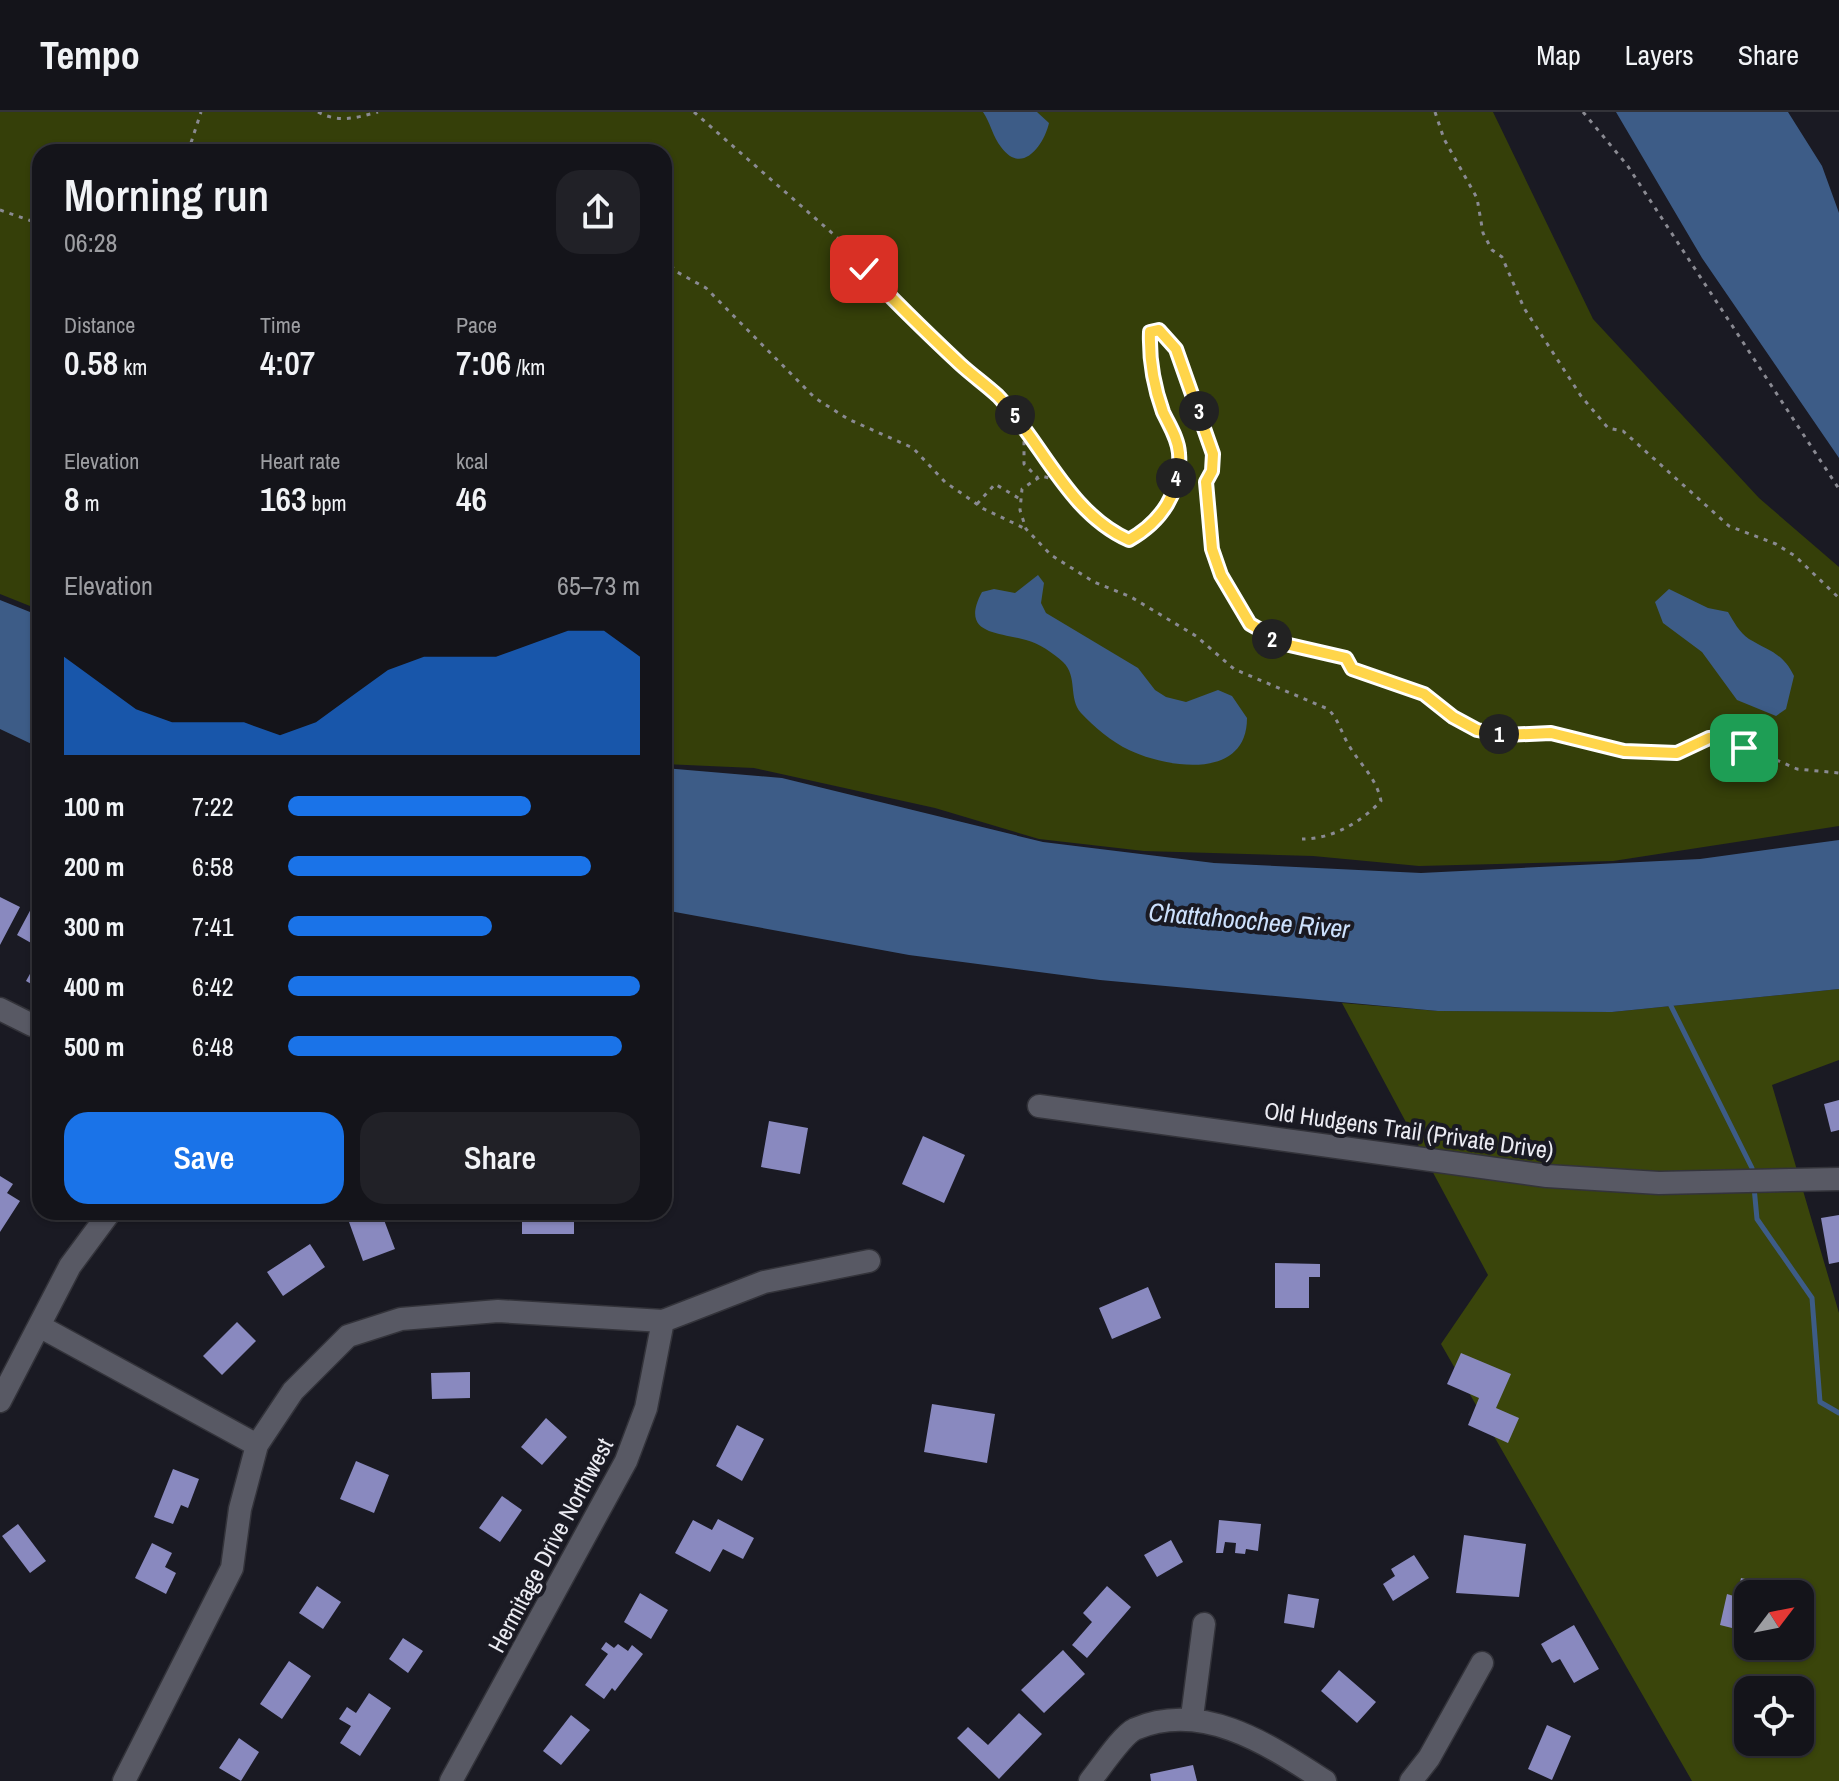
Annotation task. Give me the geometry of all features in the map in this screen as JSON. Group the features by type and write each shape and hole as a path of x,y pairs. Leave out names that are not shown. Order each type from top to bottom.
{"street":[{"path":"0,1009 32,1025"},
{"name":"Old Hudgens Trail (Private Drive)","path":"1039,1106 1547,1176 1729,1183 1839,1179"},
{"path":"0,1401 70,1266 104,1220"},
{"path":"124,1781 232,1568 240,1509 257,1445 293,1391 348,1336 401,1319 498,1311 663,1321 764,1282 869,1261"},
{"name":"Hermitage Drive Northwest","path":"451,1781 626,1461 646,1408 663,1321"},
{"path":"41,1327 257,1445"},
{"path":"1192,1717 1204,1624"},
{"path":"1411,1781 1429,1758 1482,1663"},
{"path":"1090,1781 1132,1730 1192,1717 1235,1730 1286,1755 1325,1781"}],"path":[{"path":"191,144 201,112"},
{"path":"318,112 331,119 378,112"},
{"path":"694,112 840,240 897,304 996,394 1017,418 1058,480 1108,530 1129,540 1149,529 1163,515 1179,455 1158,398 1151,361 1150,332 1159,330 1176,349 1213,454 1212,471 1206,482 1212,549 1221,575 1250,624 1266,636 1346,658 1352,669 1424,694 1453,717 1477,730 1504,735 1551,733 1589,745 1677,753 1709,738 1724,737 1797,769 1839,773"},
{"path":"1435,112 1444,139 1477,198 1483,233 1492,250 1502,257 1524,308 1581,396 1608,428 1623,431 1729,526 1776,544 1795,556 1839,598"},
{"path":"1583,112 1627,165 1839,489"},
{"path":"0,210 32,221"},
{"path":"672,267 706,288 815,398 848,419 913,448 945,482 977,504 1026,529 1051,555 1094,582 1131,597 1196,636 1234,669 1328,709 1338,720 1347,743 1378,785 1381,801 1342,830 1317,839 1302,839"},
{"path":"1017,418 1024,440 1024,464 1038,478 1058,480"},
{"path":"1026,529 1022,489 1038,478"},
{"path":"977,504 995,484 1021,500"}],"green space":[{"path":"0,112 1493,112 1593,319 1759,498 1839,567 1839,826 1613,861 1419,866 1313,856 1144,851 1039,839 935,808 754,768 672,764 672,144 32,144 32,607 0,594"},
{"path":"1839,989 1839,1060 1772,1085 1839,1313 1839,1781 1692,1781 1441,1344 1488,1275 1342,1003 1438,1011 1612,1012"}],"water":[{"path":"983,112 1037,112 1049,123 1037,148 1024,158 1017,159 1001,147"},
{"path":"1616,112 1788,112 1822,166 1839,213 1839,458 1702,258"},
{"path":"1038,575 1044,583 1041,603 1046,613 1138,668 1155,690 1166,697 1186,702 1218,690 1232,696 1247,718 1243,738 1234,752 1220,761 1183,764 1129,750 1104,734 1081,713 1075,701 1068,668 1059,659 1036,643 994,633 979,624 975,617 976,606 982,592 994,589 1015,593"},
{"path":"1669,589 1708,608 1728,612 1745,636 1785,662 1794,676 1786,709 1776,716 1737,700 1702,652 1663,623 1655,602"},
{"path":"0,600 32,613 32,744 0,729"},
{"name":"Chattahoochee River","path":"672,769 782,778 1043,842 1214,863 1421,873 1700,859 1839,840 1839,989 1612,1012 1438,1011 1100,980 909,955 672,911"}],"building":[{"path":"0,897 20,907 0,945"},
{"path":"32,907 32,943 17,935"},
{"path":"32,970 32,984 26,981"},
{"path":"1839,1100 1839,1130 1831,1132 1824,1104"},
{"path":"769,1121 808,1128 800,1174 761,1167"},
{"path":"923,1136 965,1155 944,1203 902,1184"},
{"path":"0,1176 13,1184 7,1193 20,1201 0,1232"},
{"path":"1839,1215 1839,1262 1829,1264 1821,1218"},
{"path":"384,1220 395,1249 363,1261 349,1222"},
{"path":"522,1220 574,1220 574,1234 522,1234"},
{"path":"310,1244 325,1267 283,1296 267,1272"},
{"path":"1275,1263 1320,1264 1320,1277 1309,1277 1309,1308 1275,1308"},
{"path":"1148,1287 1161,1318 1112,1339 1099,1308"},
{"path":"237,1322 256,1341 222,1375 203,1356"},
{"path":"1461,1353 1511,1374 1496,1408 1519,1418 1508,1443 1468,1425 1479,1398 1447,1384"},
{"path":"470,1372 470,1398 432,1399 431,1373"},
{"path":"932,1404 995,1414 987,1463 924,1452"},
{"path":"546,1418 567,1437 542,1465 521,1447"},
{"path":"737,1425 764,1439 742,1481 716,1466"},
{"path":"356,1461 389,1475 374,1513 340,1499"},
{"path":"173,1469 199,1479 188,1508 181,1505 173,1524 154,1517"},
{"path":"502,1496 522,1510 500,1542 479,1528"},
{"path":"718,1519 754,1538 743,1559 723,1549 710,1572 675,1553 693,1520 712,1530"},
{"path":"1219,1520 1261,1524 1258,1551 1246,1549 1245,1554 1235,1553 1236,1543 1225,1542 1223,1553 1216,1553"},
{"path":"18,1524 46,1561 30,1573 2,1536"},
{"path":"1464,1535 1526,1544 1519,1597 1456,1593"},
{"path":"1171,1540 1183,1562 1157,1577 1144,1555"},
{"path":"152,1543 172,1553 165,1567 176,1573 166,1594 135,1578"},
{"path":"1414,1555 1429,1578 1393,1601 1383,1584 1395,1576 1391,1569"},
{"path":"317,1586 341,1602 323,1629 299,1613"},
{"path":"1107,1586 1131,1607 1087,1658 1072,1645 1092,1622 1083,1613"},
{"path":"640,1593 668,1610 651,1639 624,1622"},
{"path":"1288,1594 1319,1599 1314,1628 1284,1623"},
{"path":"1727,1594 1734,1596 1734,1628 1720,1625"},
{"path":"1574,1625 1599,1669 1574,1683 1560,1659 1552,1663 1541,1644"},
{"path":"403,1638 423,1651 408,1673 389,1659"},
{"path":"606,1642 614,1648 618,1644 628,1651 632,1645 643,1654 615,1691 612,1688 604,1699 585,1685 608,1654 601,1649"},
{"path":"1063,1650 1085,1674 1044,1713 1021,1690"},
{"path":"289,1661 311,1676 282,1719 260,1704"},
{"path":"1339,1670 1376,1702 1357,1723 1321,1691"},
{"path":"369,1693 391,1708 360,1756 340,1743 351,1726 339,1719 347,1707 356,1713"},
{"path":"1019,1713 1042,1734 999,1779 957,1738 968,1727 988,1745"},
{"path":"571,1715 590,1730 561,1765 543,1751"},
{"path":"1547,1725 1571,1736 1552,1780 1528,1769"},
{"path":"239,1738 259,1752 241,1781 219,1768"},
{"path":"1193,1765 1197,1781 1151,1781 1150,1774"}],"waterway":[{"path":"1670,1004 1752,1168 1753,1177"},
{"path":"1754,1187 1757,1219 1812,1298 1820,1402 1839,1413"}],"route":[{"path":"864,269 938,344 996,394 1038,445 1058,480 1108,530 1129,540 1149,529 1163,515 1176,479 1179,455 1158,398 1149,342 1150,332 1159,330 1168,337 1176,349 1213,454 1212,471 1206,482 1212,549 1236,603 1250,624 1266,636 1305,650 1346,658 1352,669 1395,681 1424,694 1453,717 1477,730 1504,735 1551,733 1589,745 1624,751 1677,753 1709,738 1724,737 1744,748"}]}
